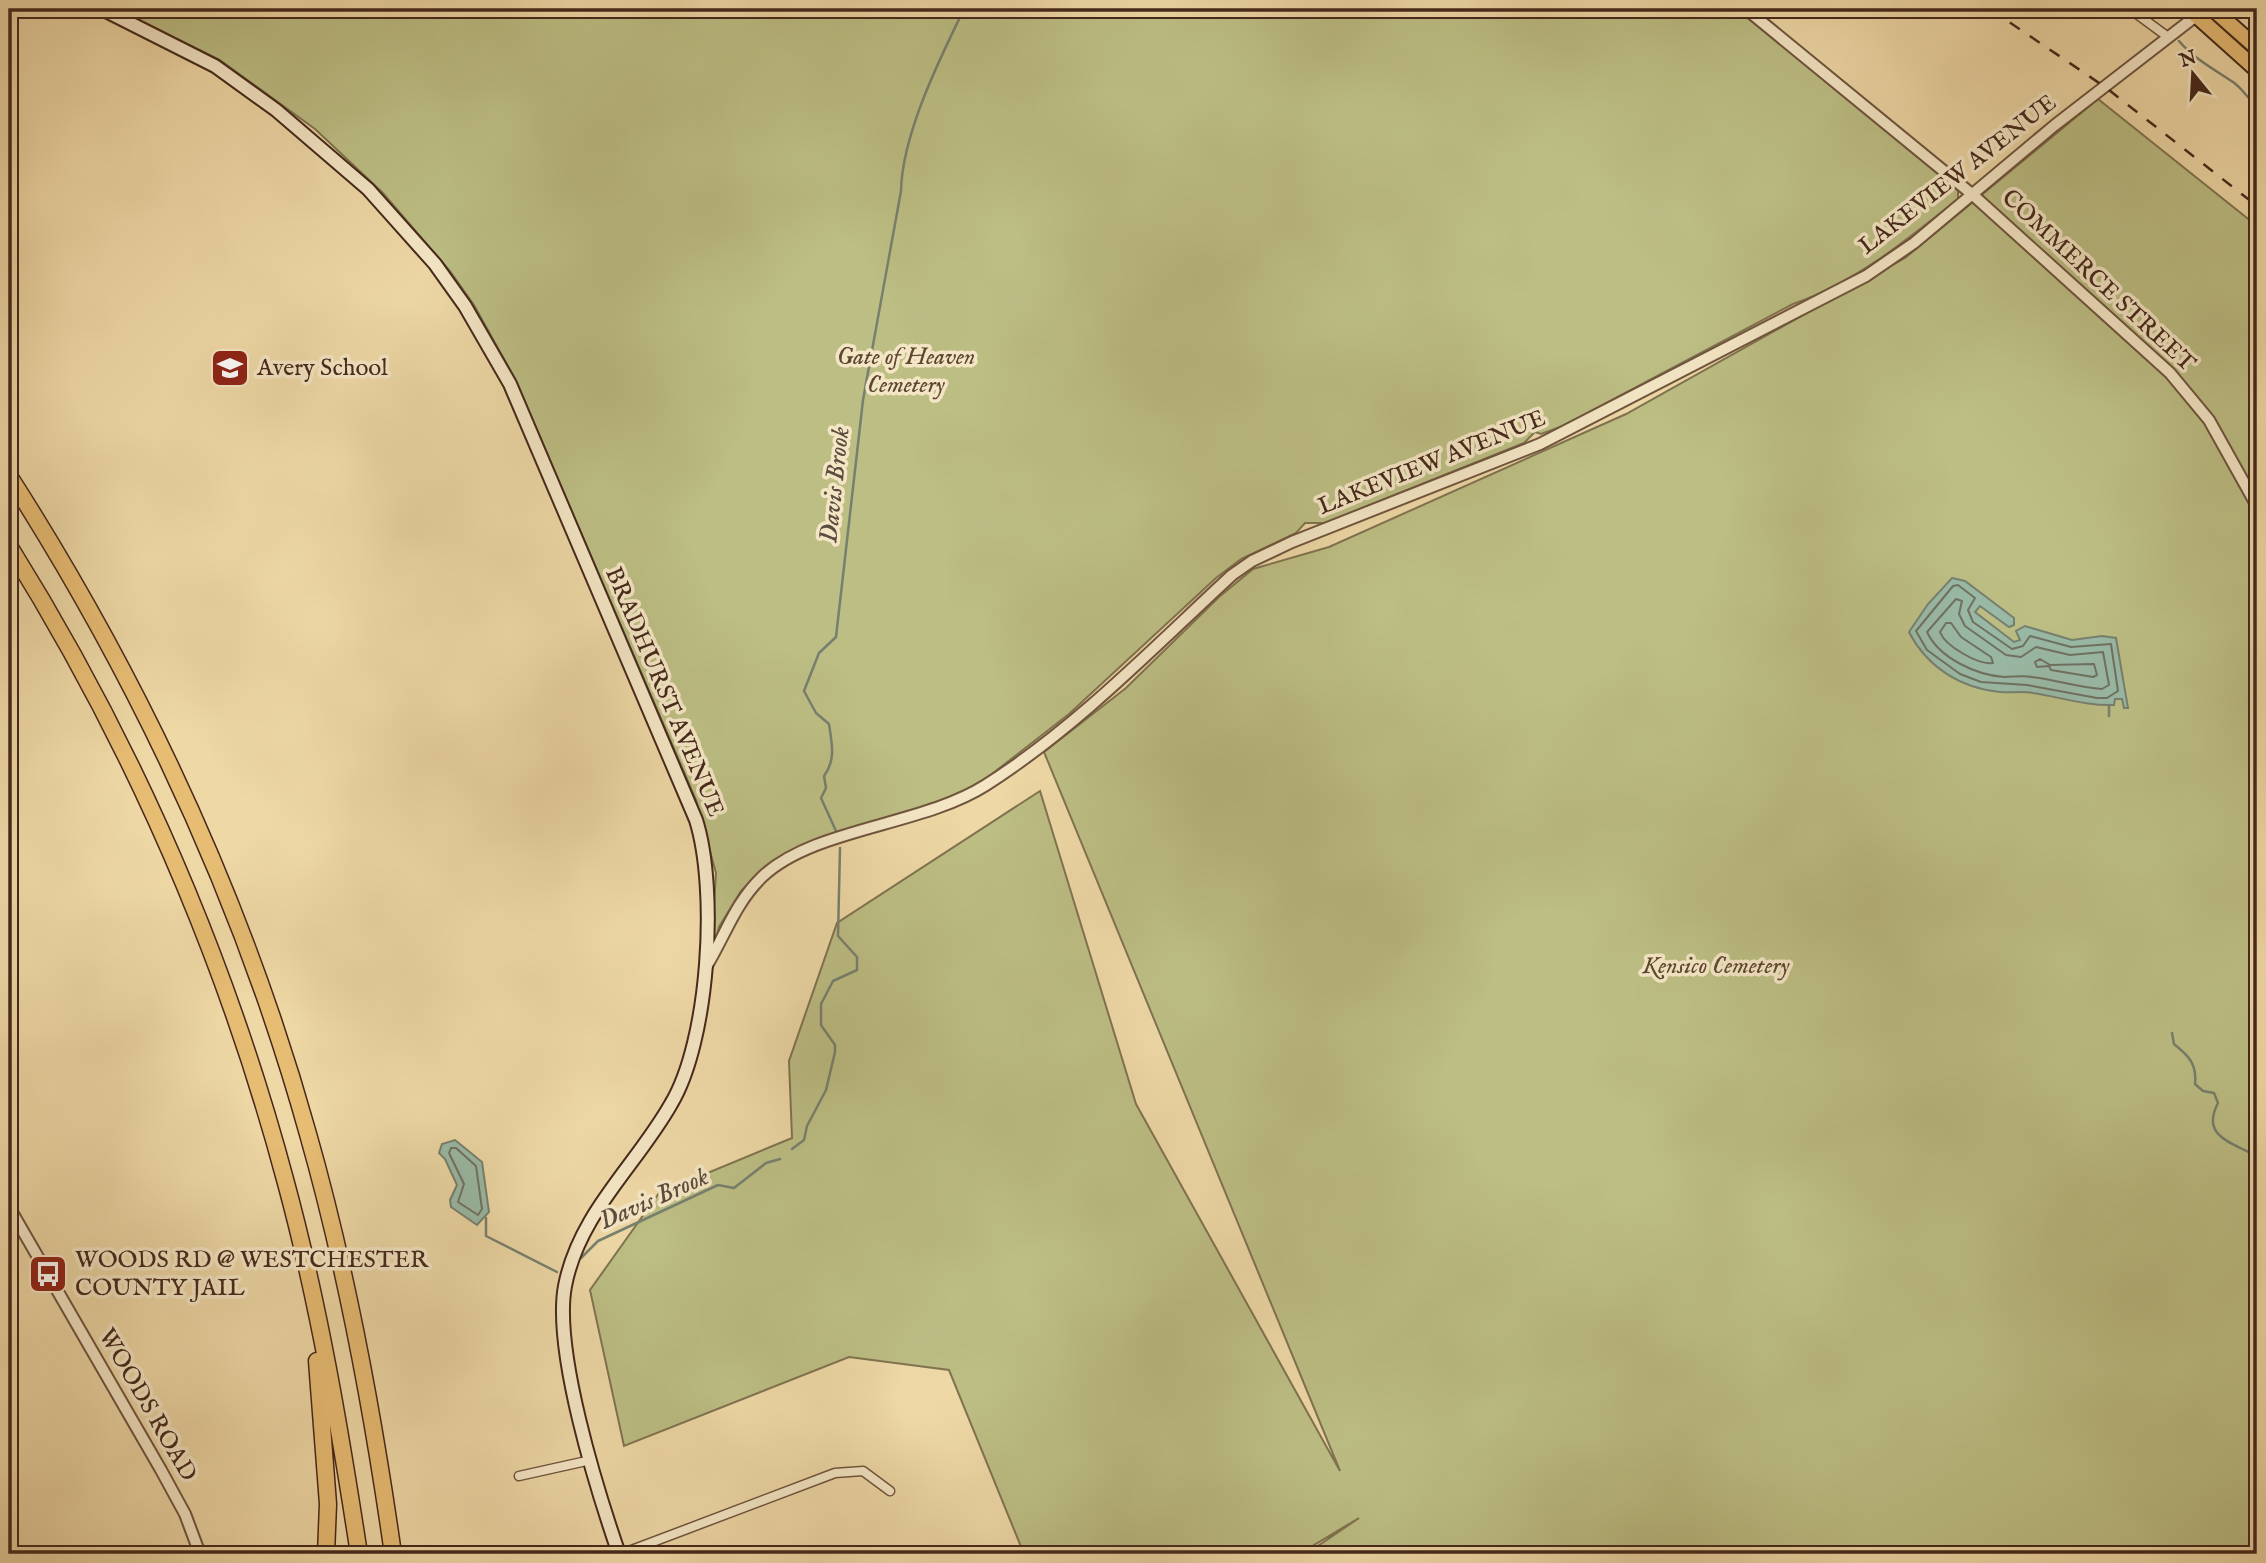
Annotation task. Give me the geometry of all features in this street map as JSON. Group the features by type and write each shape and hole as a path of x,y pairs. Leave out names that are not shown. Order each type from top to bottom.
{"highway":[{"path":"2213,9 2257,48"},
{"path":"2197,11 2257,70"},
{"path":"9,476 78,589 145,713 202,837 254,967 301,1110 335,1235 365,1379 393,1554"},
{"path":"9,546 98,700 191,900 258,1085 287,1184 312,1288 359,1554"},
{"path":"312,1288 328,1504 326,1554"}],"main road":[{"name":"BRADHURST AVENUE","path":"102,9 215,66 287,118 368,189 435,264 466,306 510,384 696,820 706,866 705,969 694,1052 671,1106 586,1225 573,1254 565,1288 563,1317 566,1346 591,1460 620,1554"}],"street":[{"name":"COMMERCE STREET","path":"1746,9 1973,195 2196,401 2221,439 2257,506"},
{"path":"2130,9 2168,37"},
{"name":"LAKEVIEW AVENUE","path":"705,969 738,905 777,864 807,849 928,811 983,788 1098,698 1232,575 1252,561 1292,542 1412,497 1570,430 1866,276 1914,243 2197,11"},
{"name":"WOODS ROAD","path":"9,1207 161,1470 185,1514 200,1554"},
{"path":"519,1476 591,1460"},
{"path":"620,1554 835,1473 863,1471 890,1491"}],"green space":[{"name":"Gate of Heaven Cemetery","path":"117,9 1741,9 1958,190 1958,199 1859,272 1563,426 1541,434 1535,432 1524,443 1325,523 1305,523 1296,533 1241,559 1216,578 1069,714 988,777 959,794 924,807 804,844 767,865 741,891 719,927 717,936 712,936 716,873 696,800 514,377 474,305 450,271 383,193 315,129 220,60"},
{"name":"Kensico Cemetery","path":"2098,99 2257,226 2257,1554 1306,1554 1359,1518 1299,1554 1024,1554 949,1370 849,1357 624,1446 590,1290 659,1193 792,1138 789,1061 837,923 1040,791 1136,1104 1340,1471 1044,752 1126,688 1219,597 1253,569 1329,547 1626,414 1905,258"}],"water":[{"path":"1952,578 1965,581 2014,618 2014,625 2009,627 1980,606 1975,612 2014,642 2020,640 2016,631 2025,626 2072,640 2102,636 2116,638 2128,708 2124,708 2122,699 2115,699 2114,705 2104,705 2029,692 1985,690 1946,674 1925,656 1909,632 1928,604"},
{"path":"455,1140 482,1162 489,1212 477,1225 451,1207 450,1200 457,1185 445,1159 439,1153 442,1144"}],"waterway":[{"name":"Davis Brook","path":"836,831 821,798 826,788 824,776 832,758 829,724 816,713 804,691 819,653 836,637 863,400 908,146 923,98 964,9"},
{"name":"Davis Brook","path":"2155,9 2160,18"},
{"name":"Davis Brook","path":"2179,41 2197,58 2236,84 2257,106"},
{"path":"2109,705 2109,716"},
{"name":"Davis Brook","path":"792,1149 804,1140 807,1126 826,1090 835,1052 835,1045 821,1025 821,1004 833,981 857,970 857,957 838,936 840,848"},
{"path":"2172,1033 2174,1044 2193,1066 2195,1084 2203,1091 2214,1093 2218,1103 2213,1115 2213,1125 2217,1132 2257,1157"},
{"name":"Davis Brook","path":"581,1258 598,1241 718,1185 734,1188 766,1163 780,1159"},
{"name":"Davis Brook","path":"486,1218 486,1236 557,1272"}],"railway":[{"path":"1990,9 2105,87 2257,206"}],"place":[{"name":"Avery School","path":"230,368"},
{"name":"WOODS RD @ WESTCHESTER COUNTY JAIL","path":"48,1274"}]}
